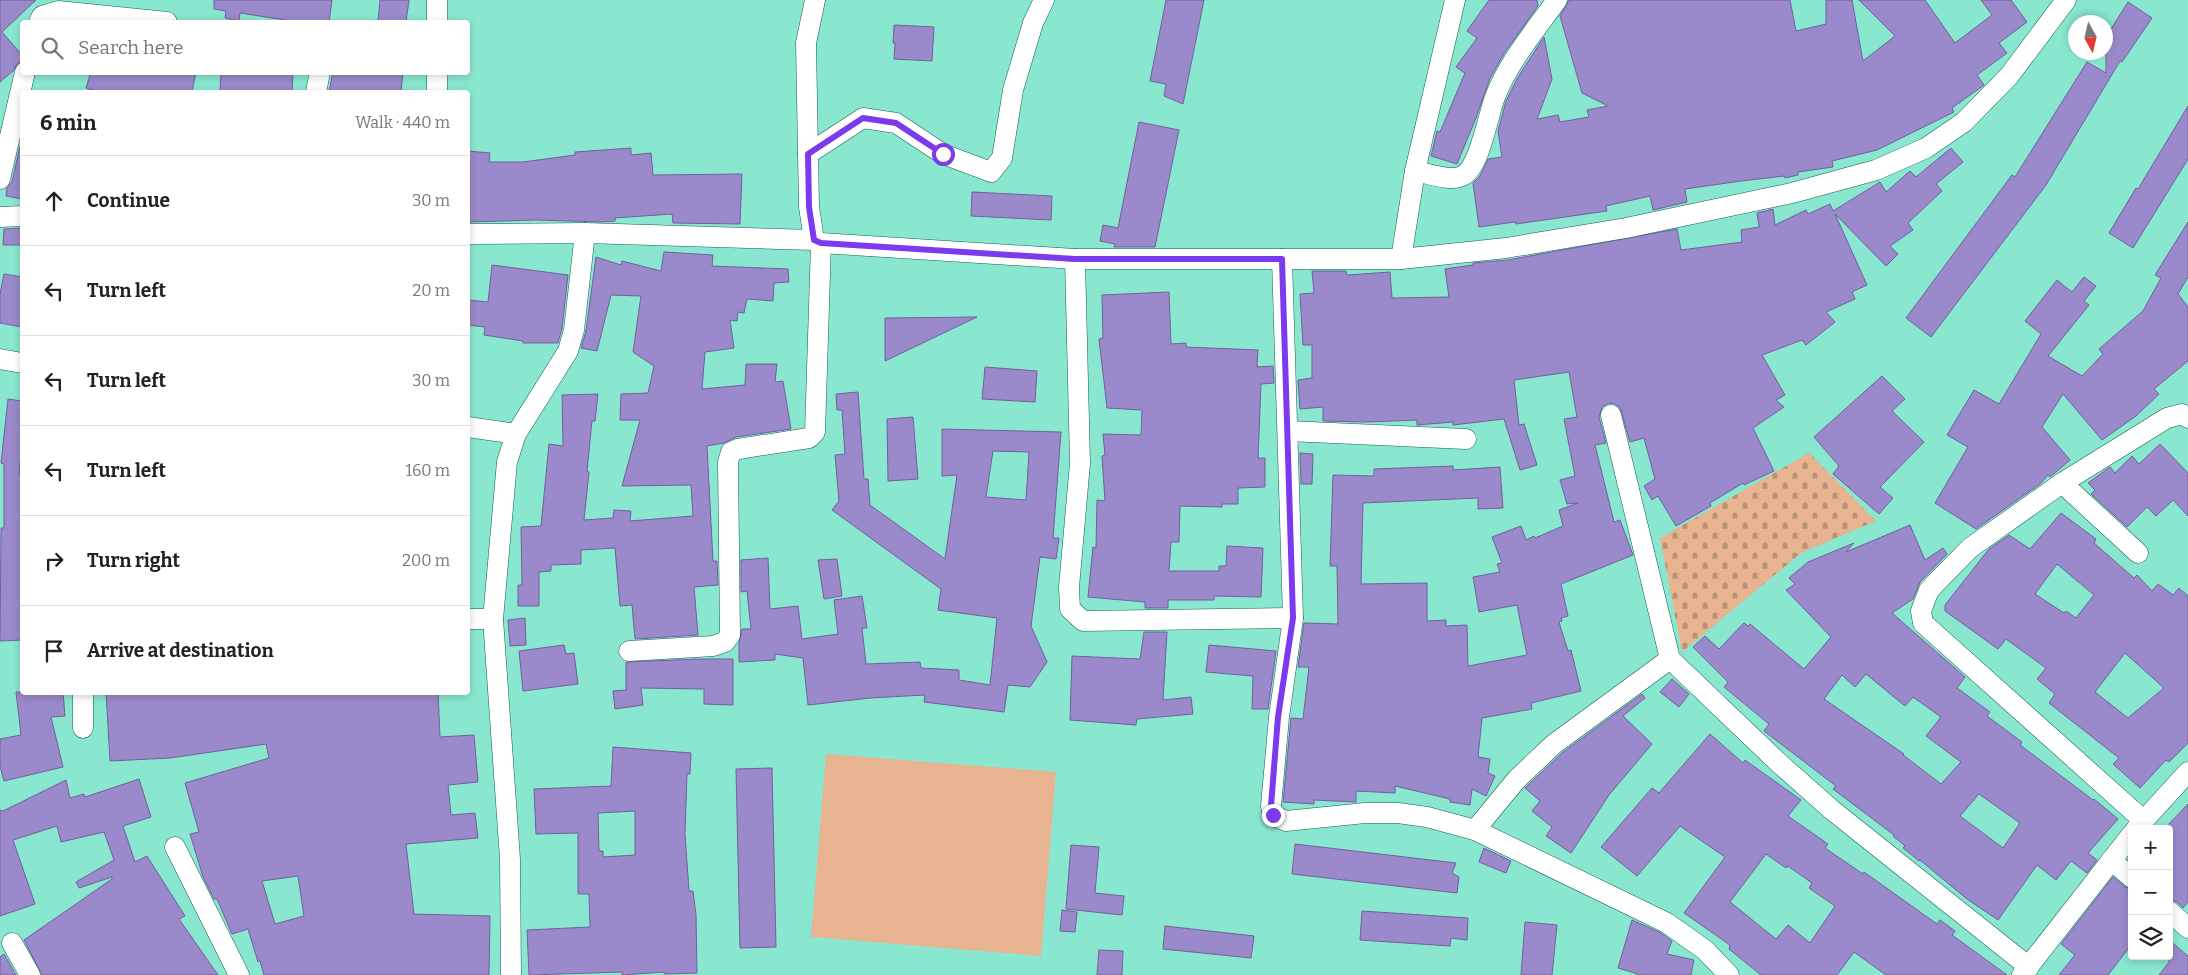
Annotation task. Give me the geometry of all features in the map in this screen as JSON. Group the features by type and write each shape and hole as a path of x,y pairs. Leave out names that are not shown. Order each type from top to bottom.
{"street":[{"path":"437,0 437,20"},
{"path":"629,651 713,646 725,642 730,635 728,462 731,452 738,449 809,438 815,432 818,241 809,207 806,44 815,0"},
{"path":"808,154 863,118 896,123 943,154 991,172 1002,158 1014,90 1033,23 1044,0"},
{"path":"1401,259 1415,171 1455,0"},
{"path":"1415,171 1456,178 1465,175 1473,165 1495,98 1509,66 1557,0"},
{"path":"470,234 585,233 818,241 1075,259 1401,259 1506,248 1626,228 1792,193 1876,170 1926,148 1964,122 2008,76 2066,0"},
{"path":"40,20 42,16 58,11 147,20"},
{"path":"21,90 24,75"},
{"path":"316,90 319,75"},
{"path":"437,75 437,90"},
{"path":"0,179 20,93"},
{"path":"0,217 20,216"},
{"path":"511,975 510,858 493,619 507,462 516,434 568,351 574,330 585,233"},
{"path":"1075,259 1080,463 1069,587 1070,609 1083,621 1293,618"},
{"path":"1282,259 1293,618 1278,717 1271,806 1273,815 1286,821 1365,813 1398,813 1427,817 1475,830 1667,923 1705,950 1729,975"},
{"path":"0,359 20,363"},
{"path":"2134,825 1923,623 1921,611 1929,590 1970,548 2062,483 2167,418 2182,414 2188,418"},
{"path":"1611,415 1670,659 1780,764 1832,810 2026,971 2128,839"},
{"path":"470,427 516,434"},
{"path":"1288,431 1466,439"},
{"path":"2062,483 2138,553"},
{"path":"470,619 493,619"},
{"path":"1475,830 1517,779 1554,744 1670,659"},
{"path":"83,695 83,728"},
{"path":"2140,825 2188,772"},
{"path":"176,847 239,975"},
{"path":"2111,860 2128,875"},
{"path":"2173,915 2188,928"},
{"path":"12,943 30,975"}],"green space":[{"path":"1809,453 1876,521 1801,553 1682,652 1660,538"},
{"path":"826,754 1056,772 1041,956 811,937"}],"building":[{"path":"0,0 36,0 2,32 20,53 20,62 0,82"},
{"path":"214,0 332,0 329,20 285,20 240,13 239,20 234,20 225,18 226,11 214,9"},
{"path":"380,0 409,0 406,20 378,20"},
{"path":"1166,0 1204,0 1183,104 1164,96 1166,84 1150,81"},
{"path":"1489,0 1537,0 1538,6 1505,52 1490,78 1457,164 1431,156 1437,131 1440,132 1465,73 1456,67 1477,38 1467,31"},
{"path":"1569,0 1790,0 1796,31 1826,24 1826,0 1852,0 1863,61 1895,36 1859,0 1925,0 1955,43 1992,15 1981,0 2011,0 2027,22 1999,43 2007,53 1977,75 1984,85 1952,108 1954,112 1877,150 1832,161 1833,167 1798,172 1798,175 1785,178 1784,176 1685,189 1687,202 1653,210 1650,196 1606,206 1607,211 1516,224 1515,222 1479,227 1473,183 1480,176 1488,159 1502,157 1498,131 1506,101 1518,77 1544,37 1552,79 1537,119 1558,115 1560,122 1589,117 1587,110 1608,106 1582,93 1560,16"},
{"path":"2128,2 2152,18 2122,62 2120,61 2046,185 1931,337 1906,318 2012,175 2015,177 2087,62 2106,73 2106,60 2113,60 2113,26"},
{"path":"894,25 934,27 932,61 894,59"},
{"path":"90,75 195,75 192,90 92,90 86,88"},
{"path":"221,75 293,75 292,90 220,90"},
{"path":"332,75 403,75 401,90 329,90"},
{"path":"2188,106 2188,159 2133,248 2109,233"},
{"path":"1139,122 1179,130 1155,247 1114,247 1115,244 1100,241 1103,225 1118,228"},
{"path":"20,146 20,199 6,196 7,188 12,182"},
{"path":"631,148 631,155 651,153 653,175 742,174 740,224 673,223 672,214 615,218 615,221 602,222 536,220 470,222 470,151 490,153 489,162 523,162 575,155 575,152"},
{"path":"1951,148 1963,162 1936,184 1942,191 1908,223 1913,230 1890,246 1898,254 1886,266 1835,214 1867,285 1852,292 1855,299 1826,312 1835,322 1806,345 1802,340 1762,355 1785,395 1776,400 1784,407 1753,428 1774,471 1744,485 1743,483 1710,503 1711,506 1676,526 1658,496 1652,500 1644,486 1655,479 1644,438 1630,442 1620,407 1609,403 1602,407 1599,417 1606,443 1595,445 1614,522 1620,520 1633,555 1561,584 1568,616 1561,618 1562,621 1559,622 1568,651 1571,650 1581,691 1531,703 1532,709 1482,718 1478,757 1490,759 1488,773 1495,776 1486,796 1472,789 1470,805 1450,802 1450,799 1395,786 1395,793 1356,791 1356,802 1314,800 1314,804 1283,802 1291,718 1303,719 1309,667 1298,667 1304,623 1338,624 1337,566 1330,566 1333,475 1374,476 1374,469 1453,466 1453,470 1500,467 1503,508 1478,509 1478,498 1363,503 1361,584 1427,583 1427,621 1446,620 1446,626 1467,625 1468,666 1527,655 1517,605 1479,612 1473,577 1500,572 1497,564 1502,563 1492,537 1521,526 1526,540 1534,536 1535,538 1563,526 1559,510 1578,503 1567,504 1560,480 1575,476 1564,419 1577,417 1569,372 1514,380 1519,425 1524,424 1537,465 1520,470 1504,419 1453,425 1453,422 1417,425 1417,420 1323,421 1323,407 1300,409 1298,380 1312,378 1312,345 1303,345 1300,294 1314,293 1312,271 1346,271 1347,275 1390,272 1392,298 1449,297 1445,269 1473,265 1473,263 1508,260 1677,229 1681,250 1742,242 1741,230 1759,227 1757,213 1773,209 1775,225 1806,210 1808,214 1830,204 1833,211 1880,182 1886,192 1910,171 1916,177"},
{"path":"972,192 1052,196 1051,220 971,216"},
{"path":"2188,222 2188,277 2178,294 2188,307 2188,361 2154,389 2159,394 2136,416 2102,440 2063,394 2042,427 2070,460 2056,472 2050,477 2048,475 2040,484 1976,529 1935,503 1968,447 1947,435 1974,390 1999,404 2041,334 2025,321 2057,280 2072,292 2084,277 2096,286 2084,301 2089,305 2048,356 2082,376 2103,354 2099,349 2143,311 2161,278 2155,275"},
{"path":"20,228 20,245 3,245 4,229"},
{"path":"664,252 713,255 712,266 788,269 789,282 774,283 773,301 747,299 744,313 738,312 737,321 730,320 734,348 705,352 702,389 745,385 746,364 777,364 775,382 783,381 791,429 736,437 724,443 707,446 713,561 717,561 718,585 694,587 698,635 635,639 632,605 620,606 615,548 581,550 581,564 551,565 551,571 539,572 539,606 518,606 518,585 522,585 521,527 541,526 549,444 563,446 562,395 598,394 595,421 592,421 584,520 613,518 614,510 631,511 630,521 693,516 691,485 622,486 640,420 620,420 621,394 648,393 654,366 633,352 641,296 611,295 597,351 581,348 586,331 596,257 621,265 622,261 661,271"},
{"path":"492,265 568,275 562,328 558,343 523,343 523,341 484,335 485,327 470,325 470,300 488,302"},
{"path":"4,274 20,277 20,327 0,323 0,294"},
{"path":"1169,292 1171,344 1186,343 1186,347 1258,350 1257,367 1273,366 1274,383 1261,384 1258,458 1265,458 1265,487 1238,488 1238,504 1222,504 1222,507 1180,506 1179,542 1171,542 1169,571 1219,571 1219,566 1226,566 1227,546 1263,548 1261,597 1214,596 1214,600 1168,600 1168,608 1145,608 1145,602 1088,597 1093,547 1096,548 1097,500 1105,501 1102,456 1105,455 1103,434 1141,435 1142,410 1107,408 1099,339 1103,338 1102,295"},
{"path":"977,317 885,361 885,318"},
{"path":"985,367 1037,371 1035,402 982,399"},
{"path":"1882,376 1905,399 1892,411 1924,442 1880,487 1893,498 1879,514 1833,474 1839,466 1814,437"},
{"path":"858,392 864,479 868,479 870,505 945,559 957,475 942,476 942,429 1061,432 1053,538 1059,538 1056,559 1040,557 1031,626 1047,662 1030,687 1008,685 1004,712 924,702 925,695 870,698 808,705 803,658 775,654 775,660 739,662 739,643 742,629 751,629 747,591 741,592 741,560 768,558 770,609 798,606 802,639 838,634 834,600 862,596 867,628 862,628 866,664 920,662 921,668 959,670 959,680 990,685 997,618 938,610 941,589 832,510 839,501 835,455 845,454 842,410 837,410 836,394","holes":["993,451 1029,452 1026,500 986,497"]},
{"path":"8,399 20,401 20,640 0,641 1,528 4,528 4,464 1,463"},
{"path":"913,417 918,479 888,481 887,419"},
{"path":"2160,444 2188,473 2188,516 2173,500 2156,516 2147,507 2127,527 2091,494 2095,490 2088,483 2110,467 2115,473 2132,456 2139,464"},
{"path":"1300,453 1313,454 1312,484 1301,484"},
{"path":"2061,513 2096,539 2094,543 2134,578 2137,575 2152,591 2158,584 2173,595 2179,588 2188,596 2188,743 2169,762 2166,760 2140,788 2113,764 2119,758 2049,703 2055,694 2037,679 2046,668 2006,639 1998,649 1945,611 1945,605 1989,549 2009,535 2030,549","holes":["2057,564 2094,595 2076,618 2066,611 2064,613 2035,594","2125,653 2164,688 2128,718 2095,692"]},
{"path":"1910,525 1925,560 1943,548 1947,554 1920,582 1913,599 1892,613 1965,677 1957,688 1990,712 1987,716 2022,742 2020,745 2118,819 2088,853 2097,860 2087,873 2071,861 2056,880 2037,865 1998,920 1967,899 1919,861 1903,848 1905,846 1894,835 1833,789 1836,786 1764,731 1769,724 1724,687 1728,682 1693,647 1705,636 1719,649 1744,623 1748,626 1750,624 1804,669 1831,637 1786,590 1795,584 1789,578 1808,562 1854,543 1846,552","holes":["1866,674 1905,706 1913,697 1941,717 1926,736 1961,762 1941,784 1904,754 1824,699 1842,675 1855,687","1979,794 2020,823 2003,848 1960,816"]},
{"path":"837,559 842,596 824,599 818,560"},
{"path":"525,618 526,645 510,646 508,620"},
{"path":"1144,632 1167,632 1163,700 1191,697 1193,714 1137,719 1136,725 1070,720 1072,656 1140,659"},
{"path":"564,645 566,654 574,653 578,684 523,691 519,651"},
{"path":"1209,645 1276,651 1268,709 1252,709 1253,676 1206,672"},
{"path":"733,659 733,705 704,704 704,689 641,688 643,705 615,709 613,691 626,690 626,662"},
{"path":"1672,679 1689,694 1679,707 1660,692"},
{"path":"16,692 20,692 20,695 63,695 65,716 51,717 63,767 4,781 0,766 0,739 21,735"},
{"path":"1642,694 1645,698 1623,716 1652,744 1609,795 1571,853 1546,836 1552,827 1532,811 1540,801 1525,788 1562,753"},
{"path":"106,695 438,695 440,737 474,735 478,782 448,785 451,815 475,813 478,838 406,844 414,914 490,916 489,975 264,975 248,929 232,934 217,899 214,899 203,877 190,834 199,832 185,783 269,758 266,744 170,758 110,761","holes":["298,876 304,916 275,924 262,881"]},
{"path":"1710,734 1743,763 1745,760 1801,800 1788,816 1828,844 1825,848 1863,874 1864,872 1937,924 1940,920 1955,931 1952,935 2007,975 1886,975 1854,952 1837,975 1761,975 1729,949 1730,945 1684,913 1725,857 1680,826 1637,876 1601,847 1652,788 1659,793","holes":["1766,854 1786,868 1788,866 1812,883 1809,888 1835,906 1810,943 1788,925 1776,939 1730,902"]},
{"path":"613,747 691,753 690,774 687,774 685,834 689,891 693,891 696,915 697,973 664,974 664,972 622,975 622,972 529,975 527,930 590,927 589,894 578,894 578,833 536,834 534,789 611,786","holes":["635,811 635,855 603,857 603,851 599,851 598,813"]},
{"path":"772,768 776,947 740,948 736,769"},
{"path":"139,779 151,817 123,826 135,862 147,856 185,916 179,919 218,975 42,975 24,940 112,879 112,877 79,888 76,882 114,860 104,832 61,842 57,826 13,840 35,904 0,916 0,810 3,811 66,780 70,798 84,794 85,797"},
{"path":"2188,804 2188,902 2183,908 2173,900 2173,825 2169,824"},
{"path":"1295,844 1456,863 1452,873 1459,877 1457,893 1292,874"},
{"path":"1071,845 1099,847 1095,893 1124,896 1122,915 1066,909"},
{"path":"1484,848 1511,861 1506,873 1479,862"},
{"path":"2113,877 2128,888 2128,949 2108,975 2059,975 2075,955 2061,944"},
{"path":"1062,910 1077,912 1075,932 1060,931"},
{"path":"1362,911 1468,918 1467,940 1451,938 1450,946 1360,940"},
{"path":"1632,920 1661,933 1672,941 1667,954 1694,960 1691,975 1641,975 1618,968"},
{"path":"1525,922 1557,925 1552,975 1521,975"},
{"path":"1165,926 1254,936 1251,958 1163,949"},
{"path":"2173,943 2188,956 2188,975 2159,975 2169,960 2173,960"},
{"path":"1099,950 1123,951 1122,975 1097,975"},
{"path":"4,954 16,975 0,975 0,957"}],"route":[{"path":"943,154 896,123 863,118 808,154 809,207 814,240 821,243 1075,259 1282,259 1293,618 1278,717 1271,806 1273,815"}]}
